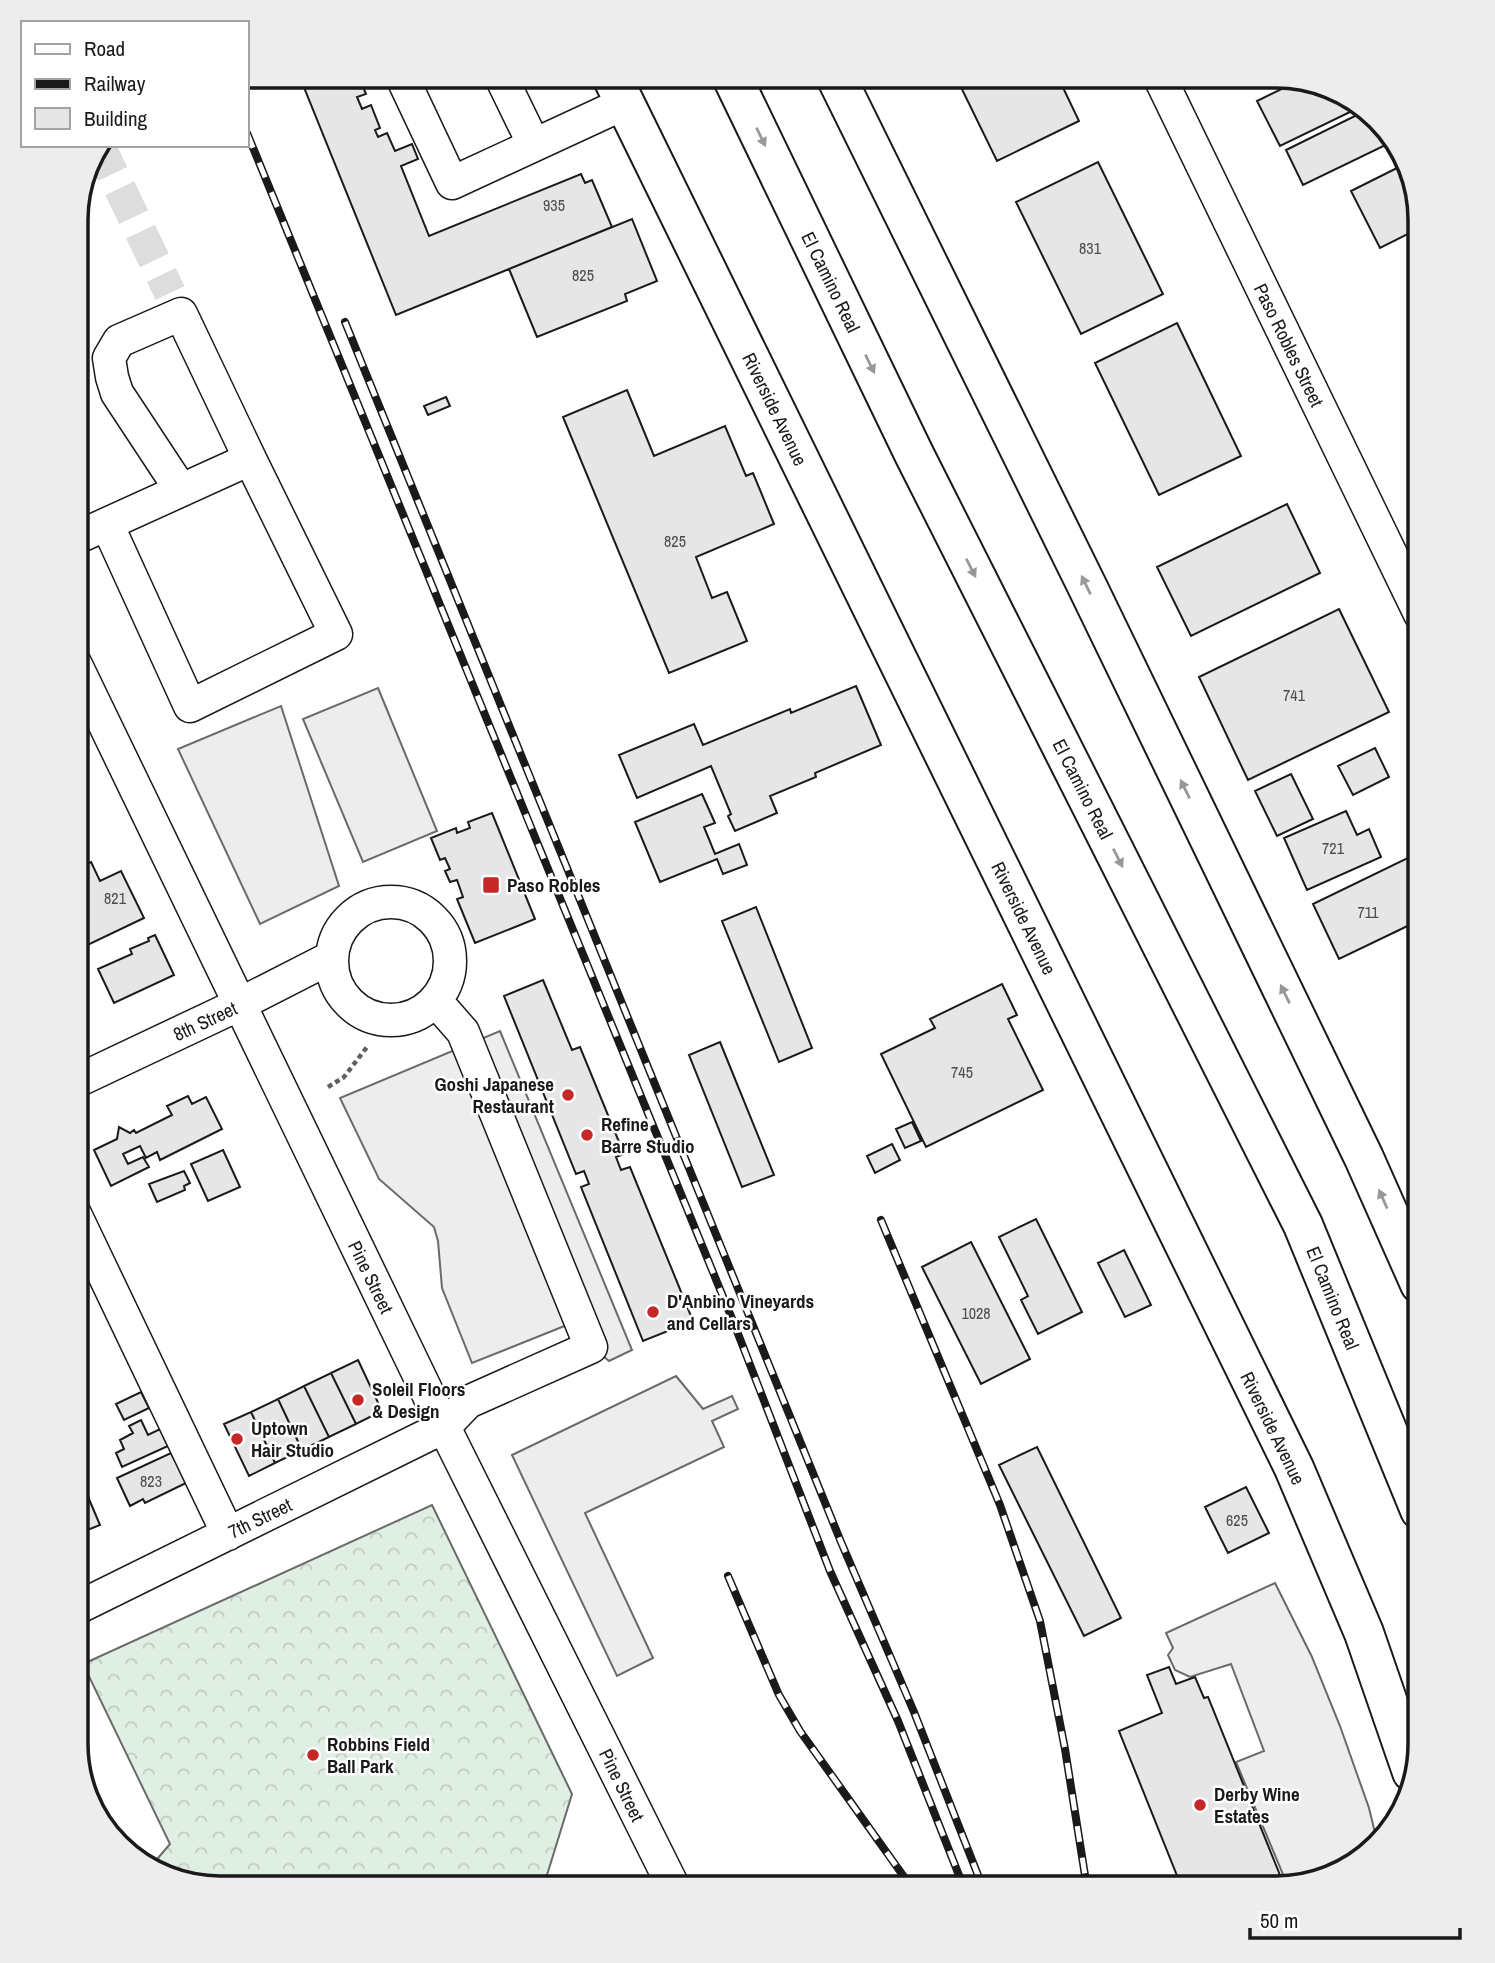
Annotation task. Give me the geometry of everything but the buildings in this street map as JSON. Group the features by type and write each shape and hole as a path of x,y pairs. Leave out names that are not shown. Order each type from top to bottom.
{"main road":[{"name":"El Camino Real","path":"737,88 914,454 1303,1225 1408,1481"},
{"path":"841,88 1087,586 1364,1158 1408,1257"},
{"name":"Riverside Avenue","path":"618,89 1294,1468 1364,1633 1407,1756"}],"street":[{"path":"407,88 452,183 534,145 618,89"},
{"path":"506,88 534,145"},
{"name":"Paso Robles Street","path":"1165,88 1408,589"},
{"path":"107,524 190,706 336,634 175,303 119,341 109,358 117,393 181,490"},
{"path":"88,533 250,459"},
{"name":"Pine Street","path":"88,690 665,1876"},
{"path":"384,902 405,903 424,911 439,925 448,942 451,963 446,983 435,1000 421,1012 386,1020 369,1015 353,1005 341,992 334,975 332,957 337,937 349,920 365,908 384,902"},
{"name":"8th Street","path":"88,1076 332,957"},
{"name":"7th Street","path":"88,1603 444,1427 468,1402 591,1347 463,1032 435,1000"},
{"path":"88,1241 228,1534"}],"path":[{"path":"328,1087 344,1077 367,1047"}],"green space":[{"path":"432,1505 572,1794 547,1875 220,1876 194,1873 161,1862 158,1858 170,1844 88,1674 88,1662"}],"shaded area":[{"path":"378,688 437,831 363,862 303,719"},
{"path":"281,706 339,886 260,924 178,749"},
{"path":"500,1031 632,1350 609,1361 567,1325 472,1363 442,1288 438,1241 434,1227 379,1179 340,1098"},
{"path":"676,1376 703,1409 732,1396 738,1409 712,1421 724,1447 585,1513 653,1658 617,1676 512,1455"},
{"path":"1275,1583 1312,1657 1369,1808 1375,1831 1363,1843 1334,1862 1301,1873 1283,1875 1236,1762 1264,1751 1231,1664 1190,1677 1175,1670 1168,1655 1173,1648 1166,1633"}],"tunnel":[{"path":"104,156 170,293"}],"railway":[{"path":"248,135 735,1326 830,1571 898,1721 959,1876"},
{"path":"345,322 841,1542 914,1712 978,1876"},
{"path":"881,1220 1000,1505 1040,1621 1065,1749 1085,1876"},
{"path":"728,1576 779,1695 800,1731 903,1876"}],"place":[{"name":"Paso Robles","path":"491,885"},
{"name":"Goshi Japanese Restaurant","path":"568,1095"},
{"name":"Refine Barre Studio","path":"587,1135"},
{"name":"D'Anbino Vineyards and Cellars","path":"653,1312"},
{"name":"Soleil Floors & Design","path":"358,1400"},
{"name":"Uptown Hair Studio","path":"237,1439"},
{"name":"Robbins Field Ball Park","path":"313,1755"},
{"name":"Derby Wine Estates","path":"1200,1805"}]}
